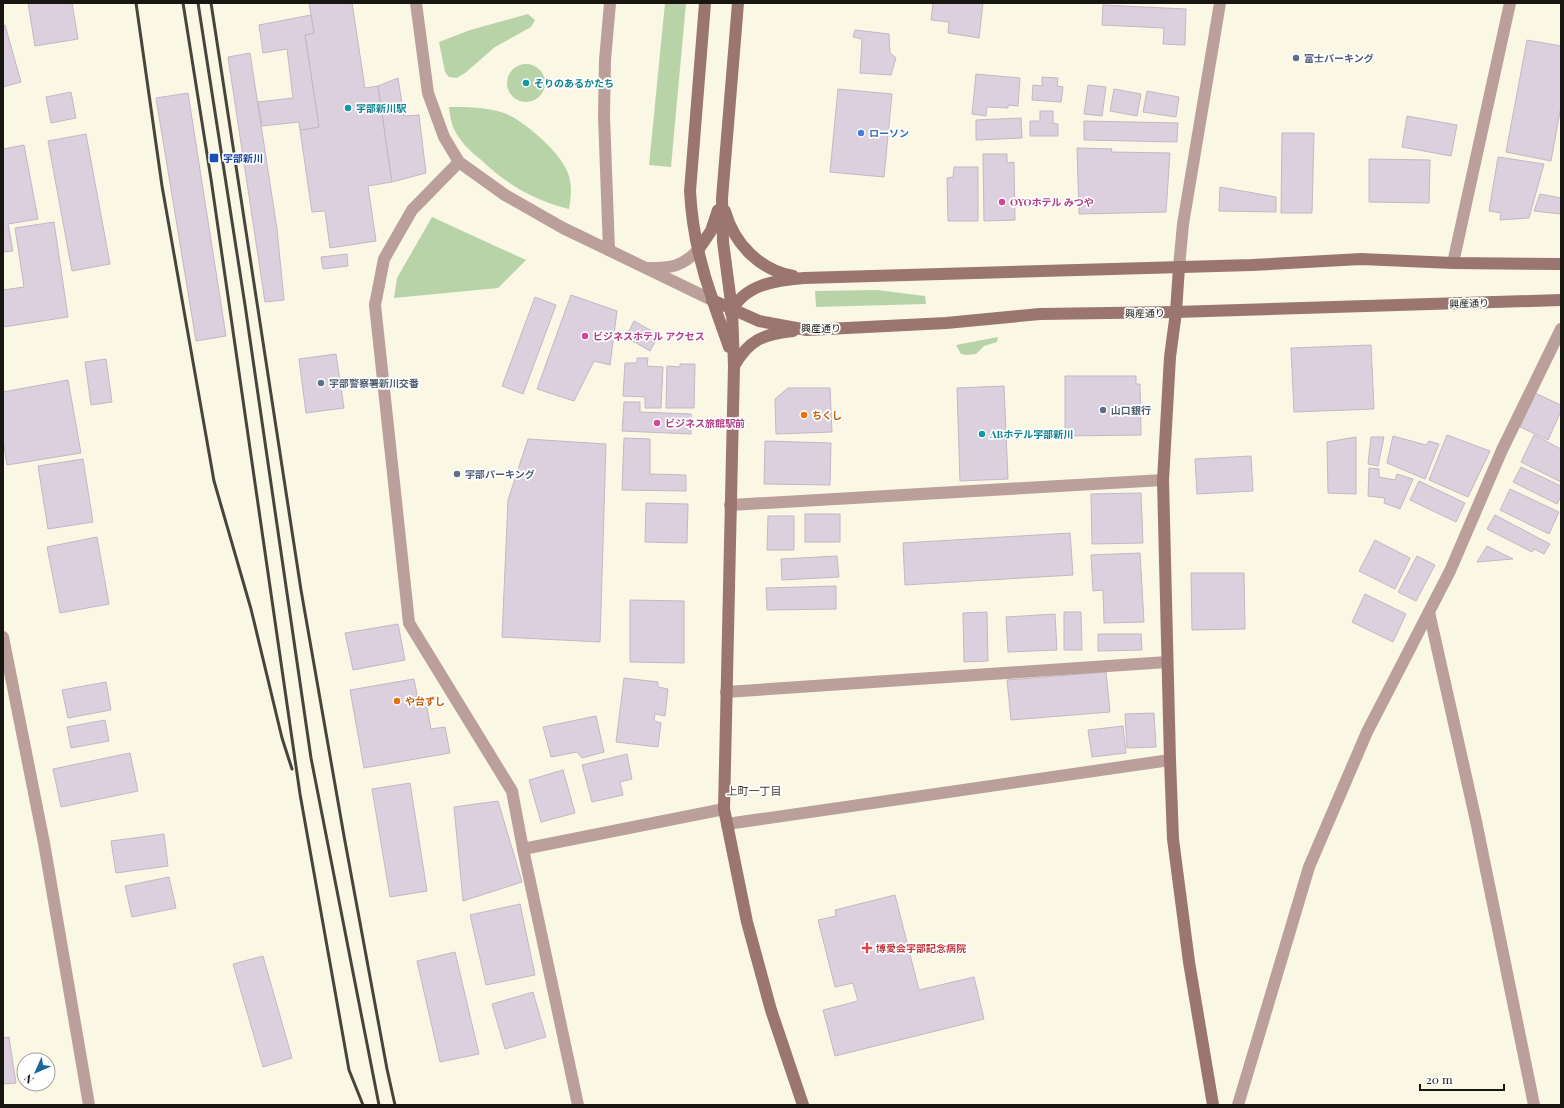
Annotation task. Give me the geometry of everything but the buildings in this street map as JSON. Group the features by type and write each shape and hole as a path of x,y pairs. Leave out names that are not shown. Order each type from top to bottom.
{"street":[{"path":"416,3 428,93 444,137 459,162 504,195 563,228 712,300"},
{"path":"609,250 604,116 605,60 610,3"},
{"path":"705,3 690,191 691,217 698,250 712,300 725,335 734,366"},
{"path":"738,3 722,195 723,242 732,310 734,366 724,809 747,922 770,1010 803,1105"},
{"path":"1213,1105 1189,962 1173,839 1163,480 1170,357 1176,312 1183,224 1220,3"},
{"path":"1453,263 1510,3"},
{"path":"459,162 412,210 384,259 375,305 409,623 512,791 522,849 578,1105"},
{"path":"646,268 672,267 681,264 698,250 706,240 715,222 722,195"},
{"path":"722,195 728,222 737,239 749,253 764,266 781,274 804,278"},
{"path":"725,335 727,320 732,310 742,297 754,289 769,283 804,278 1252,265 1361,259 1453,263 1561,264"},
{"name":"興産通り","path":"712,300 759,321 808,330 946,323 1040,314 1176,312 1561,300"},
{"path":"1238,1105 1309,868 1367,732 1450,571 1502,450 1561,329"},
{"path":"734,366 741,353 750,344 759,339 781,332 808,330"},
{"path":"730,504 1163,480"},
{"path":"1429,612 1476,821 1534,1105"},
{"path":"3,637 44,843 89,1105"},
{"path":"726,692 1167,662"},
{"path":"727,824 1170,760"},
{"path":"522,849 724,809"}],"green space":[{"path":"665,3 686,3 671,167 649,165"},
{"path":"528,14 535,20 531,27 495,47 457,78 449,77 445,72 439,42 470,30"},
{"path":"526,64 539,70 545,83 539,96 526,102 513,96 507,83 513,70"},
{"path":"449,107 476,108 497,111 512,117 532,130 552,149 566,168 571,184 569,209 532,196 499,176 462,142 454,130"},
{"path":"432,217 526,260 498,288 394,298 397,278"},
{"path":"877,290 925,296 926,304 816,307 815,291"},
{"path":"998,337 997,342 984,346 976,354 961,354 956,345"}],"railway":[{"path":"136,3 162,186 214,481 251,609 282,738 292,769"},
{"path":"183,3 211,179 300,794 349,1070 363,1105"},
{"path":"198,3 245,305 311,758 379,1105"},
{"path":"211,3 301,590 344,836 395,1105"}],"place":[{"name":"富士パーキング","path":"1296,58"},
{"name":"そりのあるかたち","path":"526,83"},
{"name":"宇部新川駅","path":"348,108"},
{"name":"ローソン","path":"861,133"},
{"name":"宇部新川","path":"214,158"},
{"name":"OYOホテル みつや","path":"1002,202"},
{"name":"ビジネスホテル アクセス","path":"585,336"},
{"name":"宇部警察署新川交番","path":"321,383"},
{"name":"山口銀行","path":"1103,410"},
{"name":"ちくし","path":"804,415"},
{"name":"ビジネス旅館駅前","path":"657,423"},
{"name":"ABホテル宇部新川","path":"982,434"},
{"name":"宇部パーキング","path":"457,474"},
{"name":"や台ずし","path":"397,701"},
{"name":"博愛会宇部記念病院","path":"867,948"}],"district":[{"name":"上町一丁目","path":"754,791"}]}
